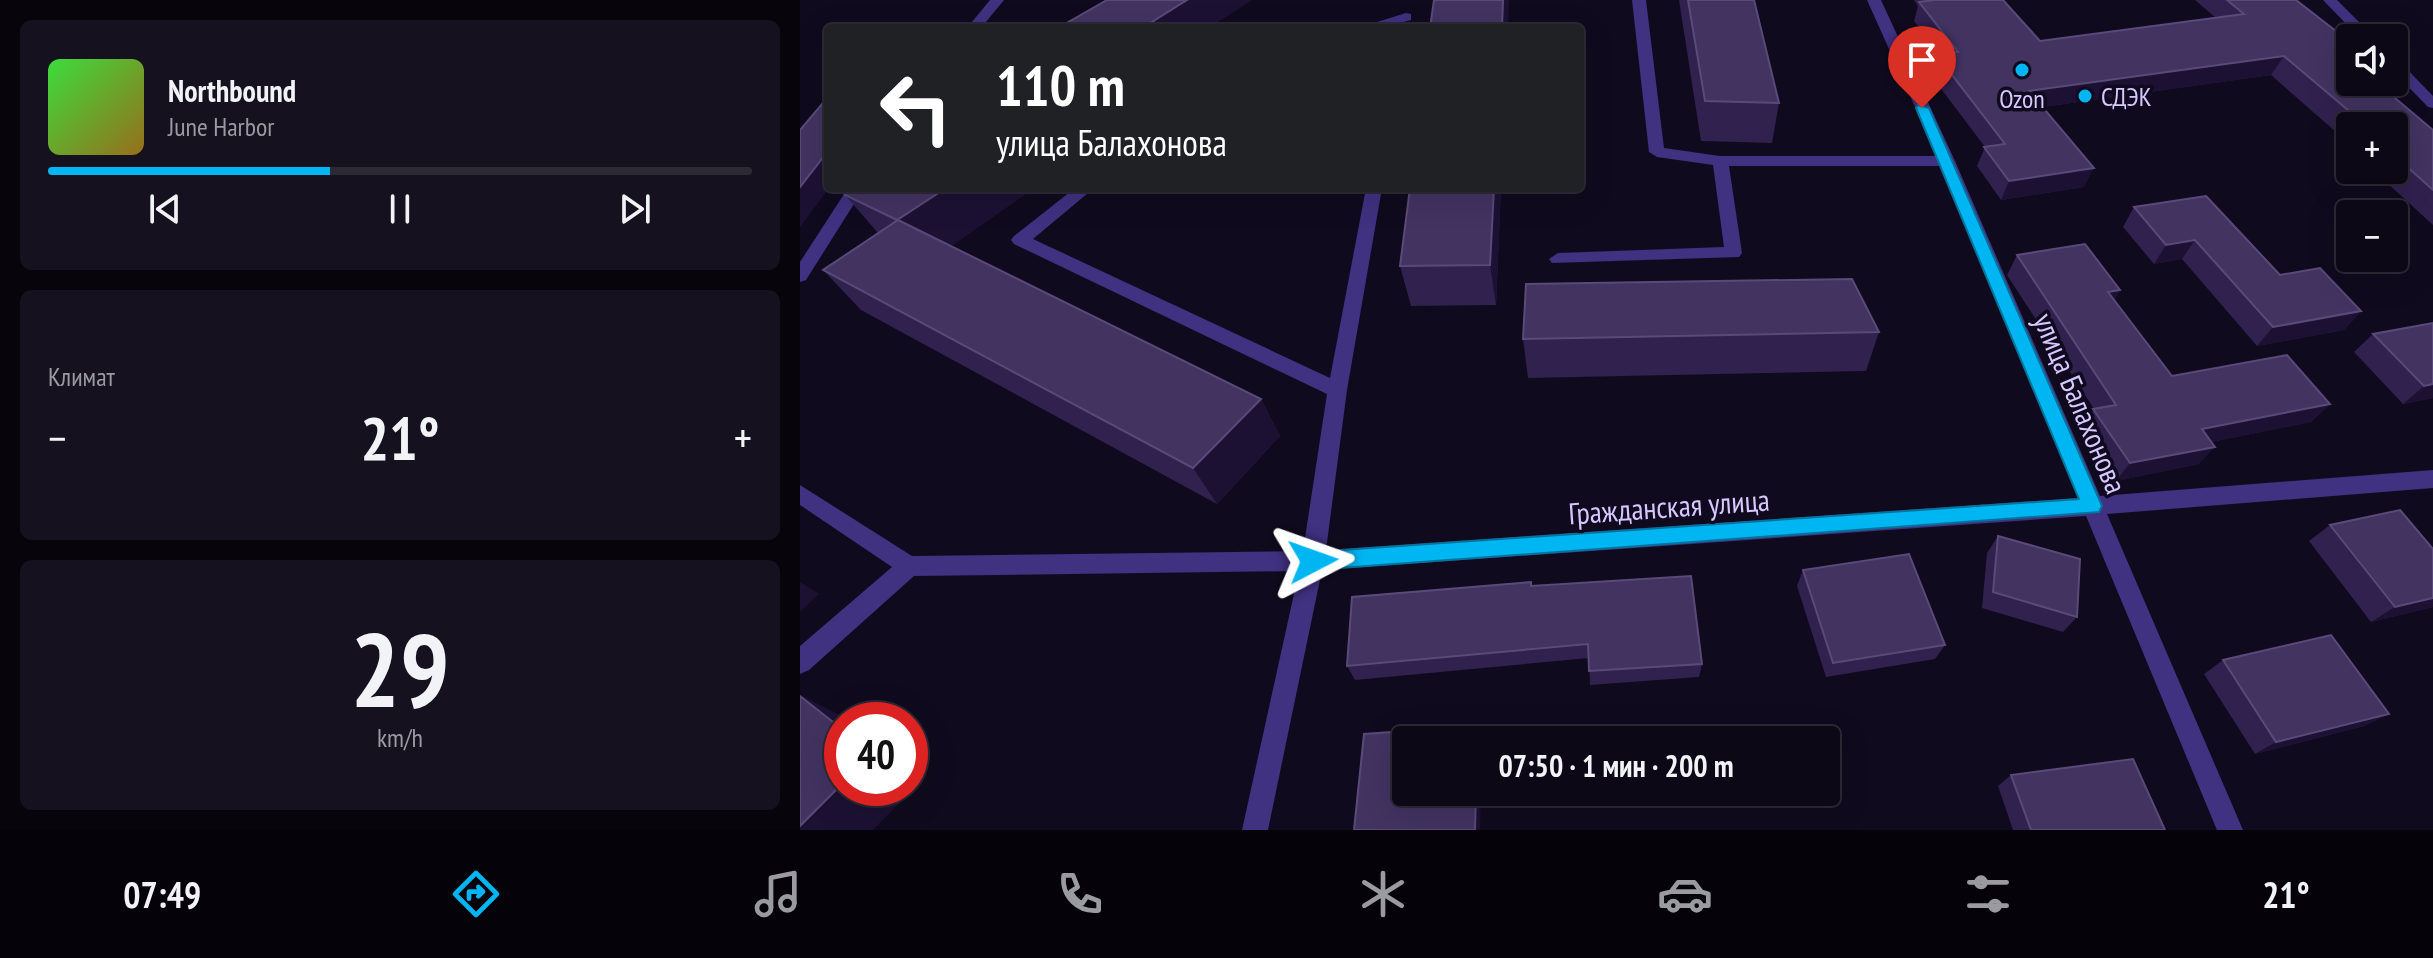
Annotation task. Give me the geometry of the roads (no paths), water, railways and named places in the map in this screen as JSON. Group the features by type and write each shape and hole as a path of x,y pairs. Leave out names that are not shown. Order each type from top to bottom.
{"street":[{"path":"977,24 997,0"},
{"path":"1405,22 1409,0"},
{"path":"1639,0 1657,152 1720,161 1947,161"},
{"name":"улица Балахонова","path":"1874,0 1947,161 2230,830"},
{"path":"2330,0 2354,24"},
{"path":"2408,78 2433,104"},
{"path":"1558,259 1733,253 1720,161"},
{"path":"800,276 853,192"},
{"path":"1081,192 1020,240 1337,390"},
{"path":"1255,830 1313,561 1337,390 1373,192"},
{"name":"Гражданская улица","path":"909,566 1313,561 2433,479"},
{"path":"800,494 909,566 800,662"}],"place":[{"name":"Ozon","path":"2022,70"},
{"name":"СДЭК","path":"2085,96"}]}
